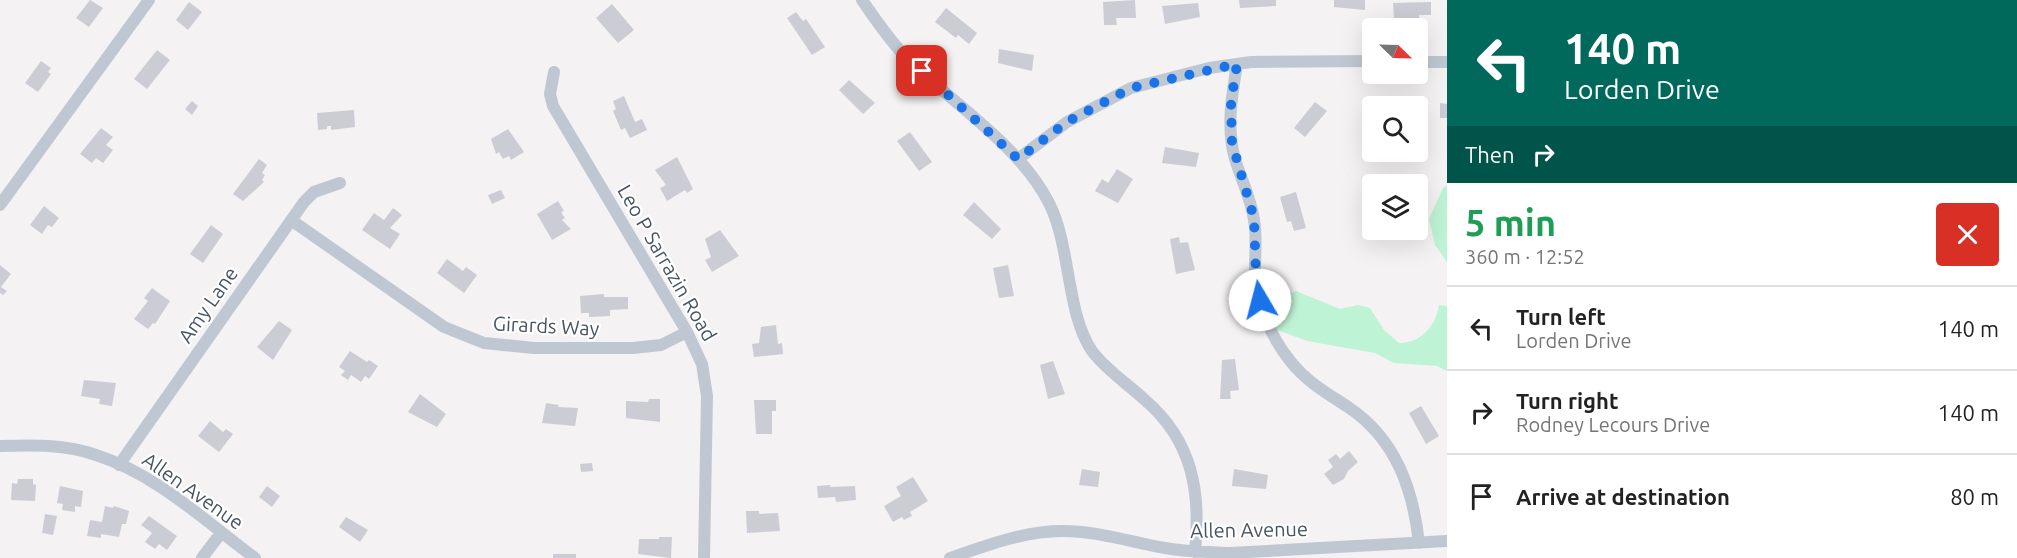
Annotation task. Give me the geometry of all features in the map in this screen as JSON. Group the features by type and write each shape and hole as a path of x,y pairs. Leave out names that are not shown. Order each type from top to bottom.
{"street":[{"path":"0,205 149,0"},
{"path":"862,0 906,57 1018,159 1049,203 1063,244 1077,314 1091,349 1111,373 1146,400 1173,428 1192,472 1199,514 1195,552"},
{"path":"1018,159 1067,122 1131,88 1237,64 1268,60 1362,61"},
{"path":"1428,62 1447,62"},
{"path":"1237,64 1230,109 1232,143 1252,208 1257,287 1267,321 1284,352 1298,370 1317,388 1358,414 1388,446 1401,468 1412,496 1419,543"},
{"name":"Leo P Sarrazin Road","path":"554,72 550,94 553,106 687,332 702,364 706,388 704,558"},
{"name":"Amy Lane","path":"119,465 291,220 314,192 340,183"},
{"name":"Girards Way","path":"291,220 444,327 484,343 534,348 633,348 661,345 687,332"},
{"name":"Allen Avenue","path":"0,446 57,447 94,454 119,465 182,502 255,558"},
{"name":"Allen Avenue","path":"950,558 1024,536 1058,531 1115,536 1164,548 1195,552 1447,541"},
{"path":"202,558 221,533"}],"green space":[{"path":"1447,185 1447,262 1435,245 1429,219 1443,188"},
{"path":"1296,291 1340,309 1358,305 1370,308 1384,330 1399,343 1415,340 1421,336 1431,326 1439,305 1447,306 1447,371 1437,366 1394,363 1375,353 1307,341 1254,321 1265,305"}],"building":[{"path":"90,0 103,8 89,27 76,18"},
{"path":"1135,0 1136,18 1116,18 1117,25 1104,25 1103,2"},
{"path":"1239,0 1276,0 1276,6 1240,8"},
{"path":"1334,0 1365,0 1365,10 1334,7"},
{"path":"189,2 202,12 188,30 176,20"},
{"path":"1431,2 1431,15 1419,15 1419,18 1394,18 1393,3"},
{"path":"1198,3 1200,17 1165,24 1162,6"},
{"path":"612,4 634,30 618,43 596,18"},
{"path":"946,8 977,33 969,44 958,35 956,38 935,22"},
{"path":"796,12 803,21 806,19 825,47 812,55 787,18"},
{"path":"999,49 1034,55 1032,71 998,63"},
{"path":"157,50 170,60 147,89 134,79"},
{"path":"41,61 51,68 48,72 51,74 38,92 25,83"},
{"path":"849,80 875,103 863,114 839,90"},
{"path":"624,96 635,122 642,119 647,130 630,138 625,128 621,130 613,111 616,109 613,101"},
{"path":"192,101 198,106 192,115 185,109"},
{"path":"1315,102 1327,111 1305,137 1294,128"},
{"path":"1440,103 1447,104 1447,118 1440,118"},
{"path":"354,110 355,127 331,130 331,126 327,126 327,129 318,130 317,113"},
{"path":"101,128 113,137 106,145 113,150 103,163 96,158 92,163 80,154"},
{"path":"508,129 524,152 511,160 509,156 503,159 499,152 496,154 491,139"},
{"path":"910,132 932,162 919,171 897,141"},
{"path":"1165,147 1199,153 1196,167 1162,163"},
{"path":"677,157 693,189 687,193 685,190 667,201 660,188 666,185 655,170"},
{"path":"259,159 267,165 262,173 265,175 262,180 264,182 243,201 233,194"},
{"path":"1117,169 1133,179 1118,203 1095,191 1102,179 1108,183"},
{"path":"501,190 505,198 492,204 488,195"},
{"path":"1296,192 1306,228 1294,231 1291,221 1287,222 1280,197"},
{"path":"558,201 564,211 561,212 565,218 562,220 571,229 552,240 537,214"},
{"path":"974,202 1001,229 992,239 963,215"},
{"path":"44,206 59,218 52,227 48,225 42,234 30,225"},
{"path":"393,208 402,215 390,228 400,234 390,249 362,230 374,213 384,220"},
{"path":"211,225 223,234 203,263 190,254"},
{"path":"720,230 739,256 712,272 705,260 711,257 705,239"},
{"path":"1179,237 1180,243 1188,242 1195,270 1176,274 1170,239"},
{"path":"447,259 463,271 466,267 477,275 464,293 437,273"},
{"path":"0,265 11,274 1,287 7,291 3,295 0,293"},
{"path":"1008,265 1014,296 999,298 993,268"},
{"path":"152,288 170,301 155,324 153,323 148,329 134,319 148,301 144,298"},
{"path":"604,294 604,297 628,297 628,309 610,310 610,316 589,317 589,313 581,313 580,296"},
{"path":"279,321 292,330 273,360 257,347"},
{"path":"776,325 778,344 782,343 783,354 754,357 752,344 759,343 761,327"},
{"path":"350,351 378,366 369,379 365,376 361,382 351,375 348,380 341,375 345,371 339,367"},
{"path":"1235,359 1239,390 1230,391 1231,399 1220,399 1222,360"},
{"path":"1053,361 1065,394 1048,399 1040,365"},
{"path":"84,380 116,383 112,406 99,404 100,399 81,396"},
{"path":"420,394 446,414 437,427 408,412"},
{"path":"649,399 660,399 660,422 626,418 626,401 648,402"},
{"path":"754,400 776,400 776,411 772,411 772,434 756,434"},
{"path":"546,403 559,405 558,407 578,408 575,426 542,423"},
{"path":"1421,406 1439,436 1426,444 1409,413"},
{"path":"210,421 223,432 226,429 233,434 219,452 198,436"},
{"path":"1349,451 1358,462 1348,471 1344,479 1333,485 1324,474 1333,467 1328,460 1336,454 1340,459"},
{"path":"592,463 593,471 581,472 580,464"},
{"path":"1082,469 1100,472 1098,487 1079,485"},
{"path":"1234,469 1268,475 1266,489 1232,486"},
{"path":"913,477 928,501 910,512 912,516 904,520 902,517 893,522 884,506 901,496 896,487"},
{"path":"18,479 33,479 33,484 36,485 35,501 11,500 12,483 17,484"},
{"path":"830,485 830,487 855,486 856,500 836,502 835,497 818,498 817,486"},
{"path":"60,486 83,491 81,507 75,506 75,512 62,510 63,504 57,503"},
{"path":"267,486 280,496 272,507 259,497"},
{"path":"105,506 113,508 114,506 129,511 126,524 122,524 119,537 101,534 101,538 87,536 90,520 102,522"},
{"path":"746,511 759,511 759,514 778,513 780,531 747,533"},
{"path":"45,514 57,516 53,535 42,533"},
{"path":"149,516 177,536 167,550 159,544 155,549 145,542 152,533 141,525"},
{"path":"346,517 368,530 360,542 339,527"},
{"path":"659,537 672,537 671,558 638,554 639,539 659,539"},
{"path":"553,554 576,554 576,558 553,558"}],"route":[{"path":"922,71 1018,159 1067,122 1131,88 1209,68 1237,64 1230,116 1232,143 1234,157 1254,218 1255,269 1260,300"}]}
